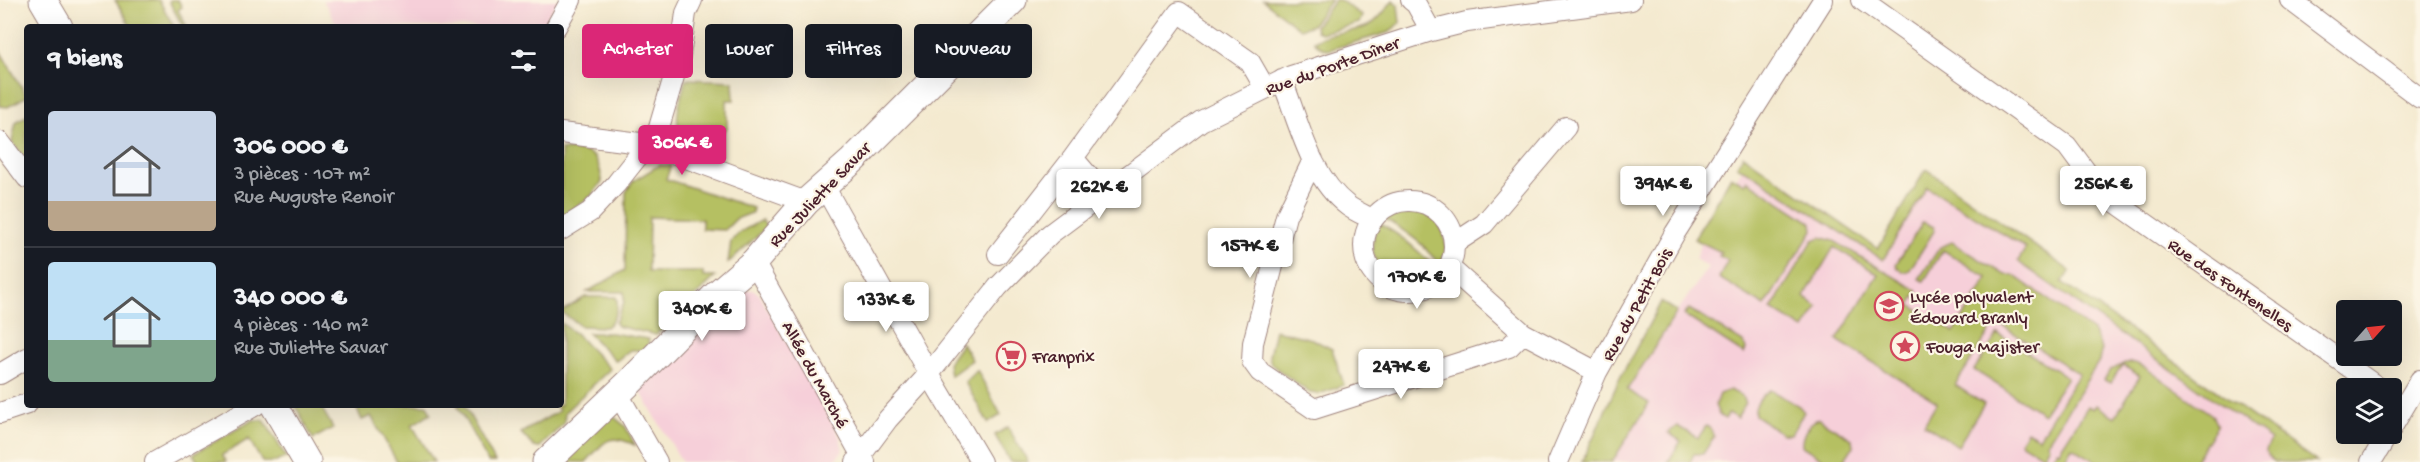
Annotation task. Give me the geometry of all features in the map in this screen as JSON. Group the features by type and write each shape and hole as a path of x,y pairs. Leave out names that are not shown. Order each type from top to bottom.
{"street":[{"path":"43,0 57,24"},
{"path":"558,24 572,0"},
{"path":"564,228 590,212 616,184 658,131 680,56 686,14 692,0"},
{"name":"Rue Juliette Savar","path":"546,462 618,394 718,293 754,262 815,194 852,161 1013,0"},
{"path":"1411,0 1416,4 1431,31"},
{"name":"Rue du Porte Dîner","path":"861,460 888,419 929,374 998,287 1050,234 1201,121 1279,81 1431,31 1467,22 1631,0"},
{"name":"Rue du Petit Bois","path":"1558,462 1597,372 1676,233 1823,0"},
{"name":"Rue des Fontenelles","path":"1862,0 2067,146 2101,192 2365,378"},
{"path":"2290,0 2420,98"},
{"path":"998,254 1073,158 1179,12 1279,81 1313,159 1327,185 1348,206 1372,219"},
{"path":"1455,243 1484,224 1566,127"},
{"path":"564,133 648,144 815,194 929,374 981,462"},
{"path":"0,142 24,174"},
{"path":"1073,158 1103,193"},
{"path":"1313,159 1286,216 1252,342 1252,361 1260,372 1314,409 1509,347 1523,333"},
{"path":"1403,201 1422,202 1438,211 1449,225 1455,243 1449,267 1435,283 1416,291 1395,289 1377,278 1366,260 1364,239 1372,219 1386,207 1403,201"},
{"name":"Allée du Marché","path":"754,262 861,460"},
{"path":"1449,267 1523,333 1597,372"},
{"path":"0,374 24,360"},
{"path":"2402,398 2420,380"},
{"path":"618,394 657,462"},
{"path":"0,413 24,405"},
{"path":"155,462 251,408"},
{"path":"276,408 307,462"},
{"path":"2371,462 2382,444"}],"shaded area":[{"path":"323,0 558,0 543,24 336,24"},
{"name":"Lycée polyvalent Édouard Branly","path":"1743,155 1878,249 1926,169 2070,271 2062,282 2317,462 1582,462 1619,380 1661,302 1677,312 1708,267 1695,259 1701,243 1694,239 1736,180 1742,169 1737,166"},
{"path":"744,290 754,290 759,294 840,437 843,450 834,462 682,462 639,389"}],"green space":[{"path":"115,0 159,0 172,24 129,24"},
{"path":"178,0 182,7 178,10 185,24 181,24 169,1"},
{"path":"1263,0 1331,0 1312,25 1300,29"},
{"path":"1335,0 1340,0 1362,16 1359,23 1321,33 1316,31 1315,26"},
{"path":"1393,0 1398,5 1400,23 1390,32 1328,50 1320,47 1314,41 1328,35 1370,25 1380,17"},
{"path":"0,51 24,91 24,98 8,107 0,106"},
{"path":"686,79 733,81 734,100 727,100 727,128 708,147 686,139 678,127 678,110"},
{"path":"24,117 24,157 12,142 16,122"},
{"path":"564,150 579,150 595,158 601,172 602,182 591,196 564,216"},
{"path":"1743,155 1878,249 1926,169 2070,271 2062,282 2317,462 2273,462 2267,456 2266,450 2271,440 2020,263 2018,261 2026,248 1927,187 1883,260 1737,166"},
{"path":"659,165 671,166 666,179 753,208 752,213 736,219 725,230 702,229 702,219 649,217 648,272 703,272 703,277 715,277 656,335 617,326 615,323 624,302 624,292 587,292 625,270 626,192 633,181"},
{"path":"1731,176 1744,184 1747,180 1812,223 1813,230 1765,306 1719,278 1728,260 1719,256 1721,252 1694,239"},
{"path":"1404,208 1425,213 1439,225 1444,234 1445,243 1445,253 1441,264 1405,231 1383,218 1393,211"},
{"path":"762,220 767,227 728,263 731,241 740,232"},
{"path":"1923,222 1934,227 1934,231 1909,271 1904,272 1896,264"},
{"path":"1379,223 1410,244 1437,269 1423,278 1410,282 1386,275 1378,265 1373,253 1373,239"},
{"path":"1821,237 1834,241 1918,291 1910,305 1954,332 1988,278 1943,250 1924,281 1919,279 1940,247 1952,242 2005,275 2013,275 2093,331 2102,349 2099,361 2047,443 2049,446 2043,456 2020,442 2027,431 2039,438 2079,374 1996,322 1955,385 1984,404 1958,446 1924,424 1937,402 1837,340 1878,274 1834,247 1804,297 1818,307 1804,329 1771,309 1813,240"},
{"path":"585,297 616,297 616,314 606,327 581,326 564,314 564,310"},
{"path":"1661,302 1677,312 1627,390 1649,403 1612,462 1582,462 1619,380"},
{"path":"1689,309 1743,342 1746,349 1744,354 1684,315"},
{"path":"564,325 576,334 610,369 565,412 564,423 539,448 534,447 521,433 559,411 558,408 564,408"},
{"path":"1275,330 1312,339 1332,349 1344,385 1319,394 1310,393 1271,364 1269,356"},
{"path":"588,333 611,333 649,339 647,350 630,350 616,361"},
{"path":"1998,334 2067,377 2043,414 1974,370"},
{"path":"962,343 972,360 950,376 948,363"},
{"path":"2125,363 2135,363 2144,367 2212,415 2217,426 2194,462 2097,462 2072,447 2063,462 2050,461 2088,406 2093,409 2096,405 2115,417 2140,376 2122,365 2110,383 2104,380 2111,370"},
{"path":"977,370 1001,415 988,423 965,382"},
{"path":"1730,390 1742,396 1745,404 1737,418 1729,413 1725,419 1719,415 1715,405 1719,394"},
{"path":"1770,390 1799,406 1804,412 1791,434 1782,434 1755,415 1755,408 1759,401"},
{"path":"297,408 322,408 333,428 313,439"},
{"path":"356,408 428,408 431,413 412,425 434,462 397,462 371,416 362,420"},
{"path":"459,408 466,408 495,462 488,462"},
{"path":"608,417 614,417 625,426 635,445 612,439 602,444 586,462 564,462"},
{"path":"1819,419 1852,439 1853,447 1843,462 1828,462 1802,446 1806,430 1815,420"},
{"path":"253,420 264,420 286,457 276,462 262,462 249,439 222,455 226,462 198,462 193,454"},
{"path":"1677,426 1698,438 1706,426 1710,428 1714,437 1703,454 1694,454 1690,462 1668,462 1681,441 1668,433"},
{"path":"1008,427 1028,462 1010,462 995,435"}],"place":[{"name":"Lycée polyvalent Édouard Branly","path":"1889,306"},
{"name":"Fouga Majister","path":"1905,346"},
{"name":"Franprix","path":"1011,356"}]}
